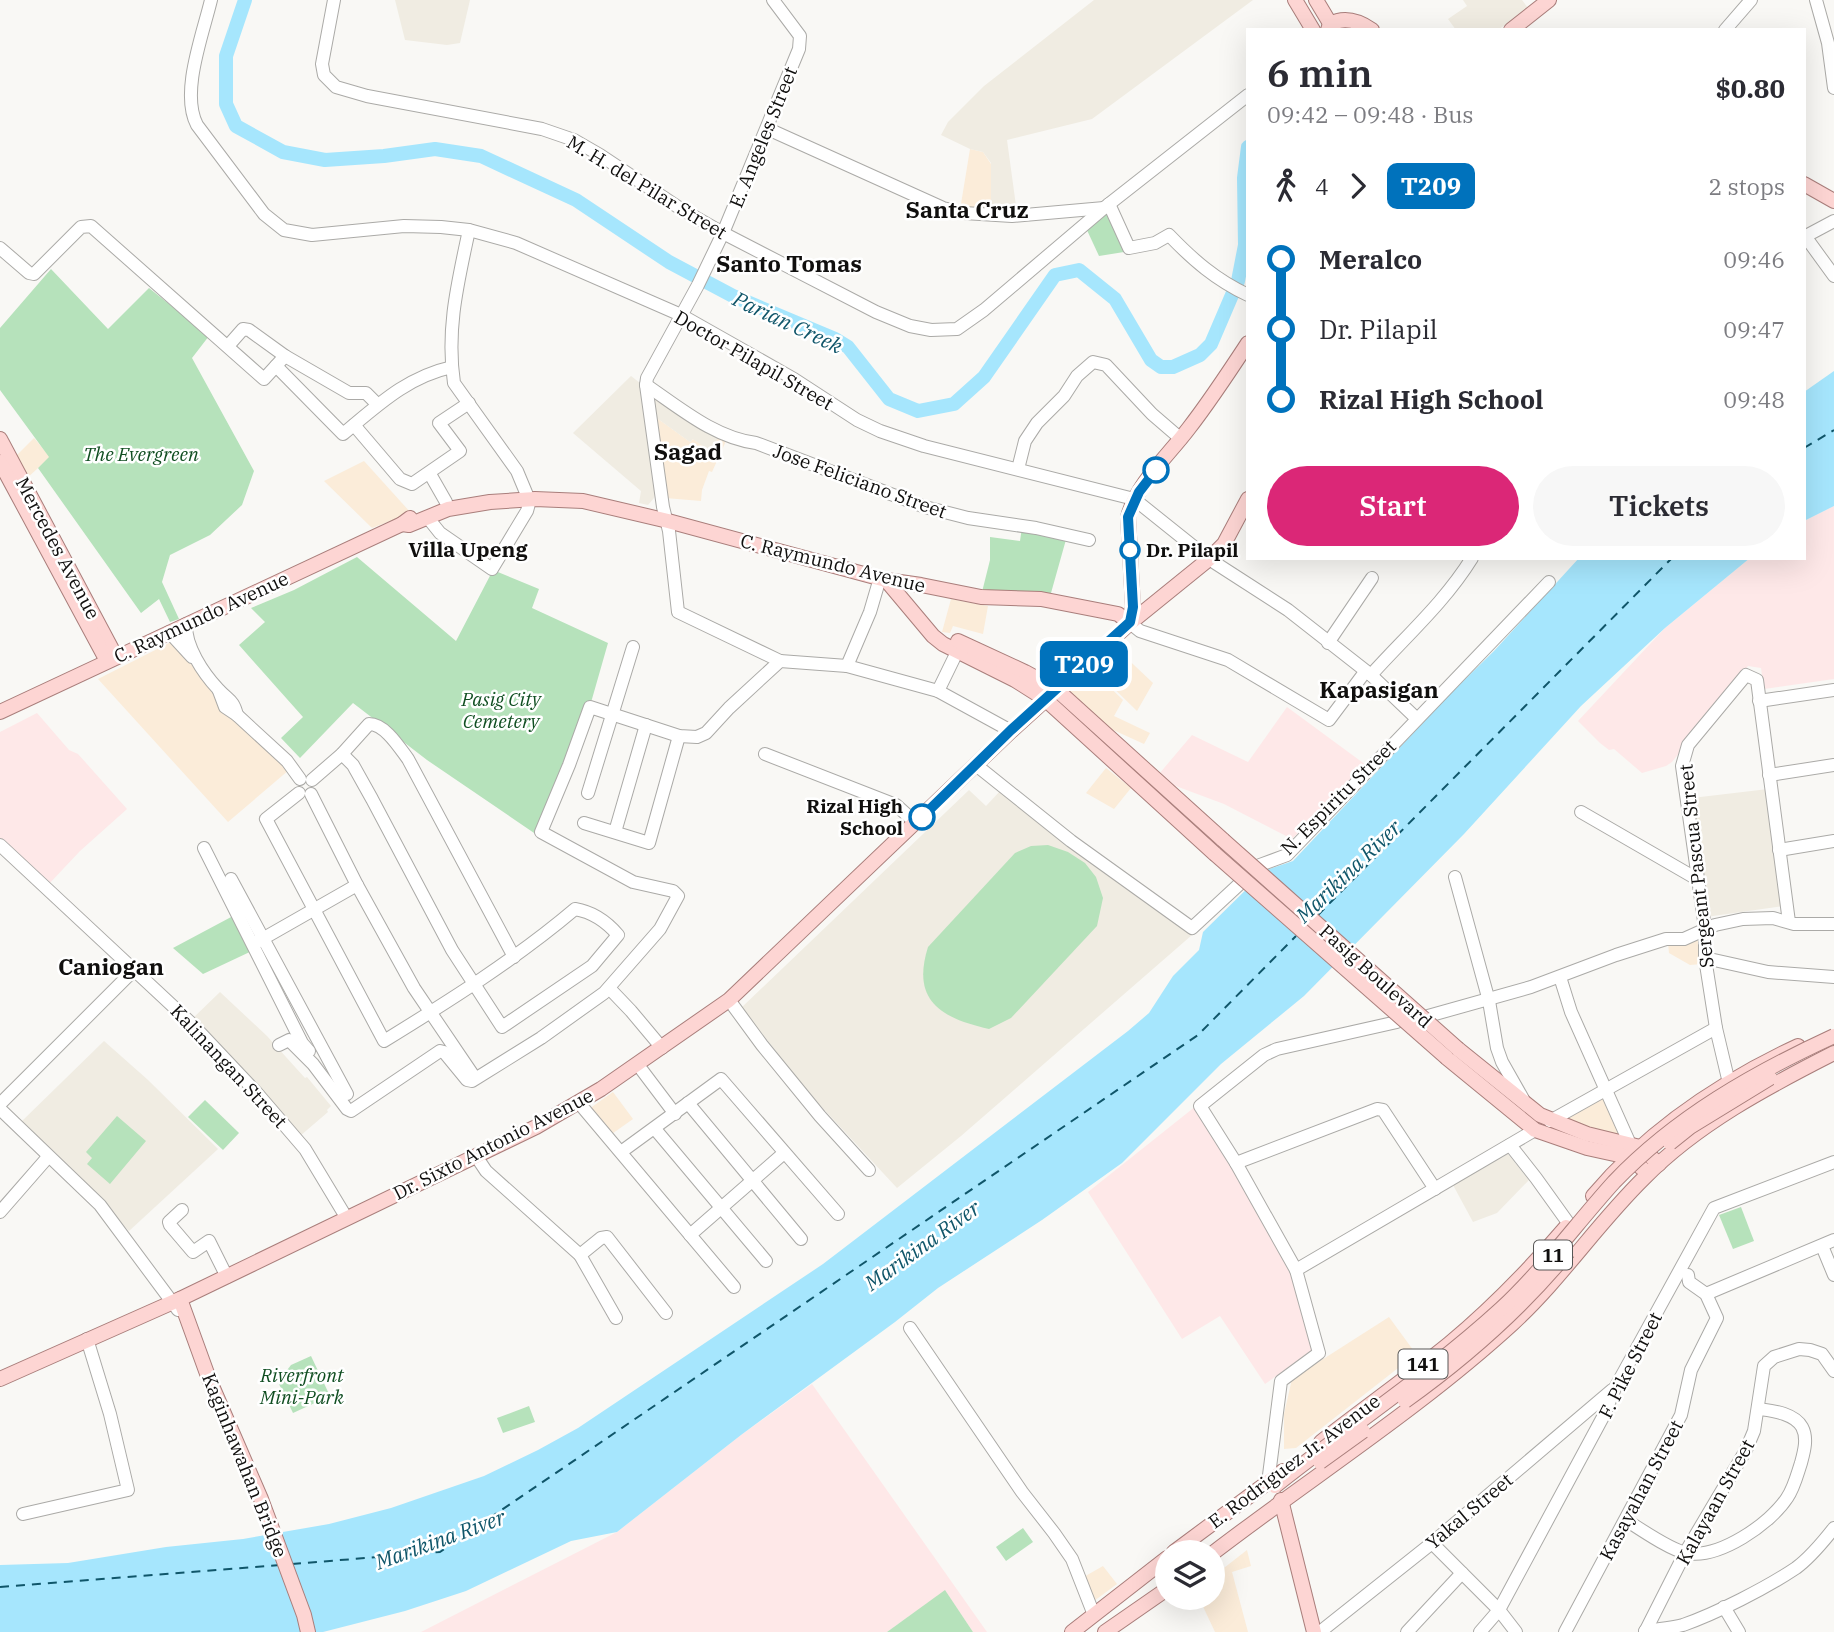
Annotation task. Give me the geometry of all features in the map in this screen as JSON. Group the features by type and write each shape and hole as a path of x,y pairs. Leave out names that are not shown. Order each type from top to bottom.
{"main road":[{"path":"1295,0 1312,28"},
{"path":"1316,0 1331,28 1345,19 1359,22 1369,28"},
{"path":"1514,28 1549,0"},
{"path":"1806,185 1834,201"},
{"path":"1130,622 1133,607 1128,517 1134,499 1181,439 1246,346"},
{"name":"Mercedes Avenue","path":"0,439 112,659"},
{"name":"Mercedes Avenue","path":"0,462 112,659"},
{"name":"C. Raymundo Avenue","path":"0,712 406,520 446,502 464,498 583,501 883,579 981,597 1041,599 1118,614 1130,622"},
{"name":"C. Raymundo Avenue","path":"402,524 409,525 448,509 531,498"},
{"name":"Dr. Sixto Antonio Avenue","path":"0,1379 227,1277 476,1156 579,1103 638,1065 729,1000 1011,730 1130,622 1209,559 1224,544 1246,503"},
{"path":"883,579 943,644 1051,694"},
{"path":"933,636 953,639 973,647 1051,694"},
{"name":"Pasig Boulevard","path":"1051,694 1223,840 1535,1130 1587,1149 1633,1149"},
{"name":"Pasig Boulevard","path":"1051,694 1215,854 1452,1054 1550,1121 1633,1149 1654,1169"},
{"name":"E. Rodriguez Jr. Avenue","path":"1225,1541 1276,1490 1449,1344 1514,1284 1633,1149 1729,1083 1765,1062 1834,1029"},
{"name":"11","path":"1216,1540 1332,1441 1396,1397 1502,1308 1546,1264 1614,1183 1650,1147 1684,1120 1788,1057 1834,1036"},
{"name":"11","path":"1276,1490 1432,1381 1508,1316 1553,1270 1621,1189 1690,1127 1792,1065 1834,1045"},
{"name":"E. Rodriguez Jr. Avenue","path":"1190,1540 1276,1490 1465,1366 1514,1322 1559,1276 1628,1194 1694,1135 1775,1083 1834,1053"},
{"path":"1765,1062 1775,1083"},
{"path":"1567,1227 1584,1246"},
{"name":"Kaginhawahan Bridge","path":"175,1301 261,1499 308,1632"},
{"path":"1276,1490 1314,1632"},
{"path":"1072,1632 1155,1567"},
{"path":"1105,1632 1155,1591"},
{"path":"1132,1611 1155,1597"}],"street":[{"name":"Doctor Pilapil Street","path":"211,0 193,78 191,113 264,214 284,230 312,235 404,226 469,230 516,243 681,315 794,379 857,421 924,446 1134,499 1209,559 1287,610 1368,674 1416,718"},
{"name":"M. H. del Pilar Street","path":"334,0 322,64 324,75 336,87 367,96 542,129 574,140 723,233 895,320 910,326 948,331 960,327 984,310 1106,206 1246,97"},
{"name":"E. Angeles Street","path":"646,385 647,378 723,233 768,129 801,43 800,36 791,22 773,0"},
{"path":"1728,28 1751,0"},
{"path":"1816,0 1828,43 1834,88"},
{"path":"768,129 943,208 964,213 1012,216 1106,206 1129,248 1155,243 1169,235 1190,258 1239,290"},
{"path":"1806,235 1834,221"},
{"path":"0,248 29,273 34,274 81,227 91,226 264,379 281,361"},
{"path":"428,518 440,533 492,569 527,511 531,498 517,471 454,383 453,306 469,230"},
{"path":"1806,237 1834,276"},
{"path":"228,346 243,329 249,330 281,361 343,434 377,404 429,372 452,367"},
{"path":"281,361 349,393 366,393 377,404"},
{"path":"1018,469 1025,441 1037,423 1064,396 1077,376 1093,362 1106,365 1152,414 1181,439"},
{"path":"646,385 663,507 668,521 678,612 780,660 848,666 937,691 1011,730"},
{"name":"Jose Feliciano Street","path":"646,385 719,432 737,440 756,443 925,508 1089,540"},
{"path":"354,425 377,454 407,483 412,484 460,451 439,423 468,403"},
{"path":"430,474 446,502"},
{"path":"1130,622 1140,631 1228,660 1329,720 1368,674 1439,605 1471,560"},
{"path":"1328,643 1372,578"},
{"path":"848,666 883,579"},
{"name":"N. Espiritu Street","path":"976,765 1071,841 1192,928 1260,865 1287,855 1549,582"},
{"path":"186,624 186,633 198,661"},
{"path":"169,632 198,661 219,691 225,707 287,761 306,787 414,988 473,1074"},
{"path":"588,793 633,647"},
{"path":"937,691 958,650"},
{"path":"279,1045 289,1040 301,1050 351,1111 440,1051 444,1052 467,1080 472,1081 541,1038 609,988 660,929 678,899 677,893 633,882 541,832 590,707 679,736 697,737 706,733 780,660"},
{"name":"Sergeant Pascua Street","path":"1729,1083 1716,1028 1705,958 1705,928 1682,766 1688,745 1746,675 1757,680 1759,701"},
{"path":"1788,922 1759,701 1834,690"},
{"path":"219,691 233,702 237,715"},
{"path":"342,754 353,765 452,950 473,984 502,1027 592,966 618,935 599,917 575,909 514,957 473,984 384,1041 266,819 342,754 369,724 376,725 392,738 408,759 514,957"},
{"path":"615,832 646,725"},
{"path":"584,822 649,843 679,736"},
{"path":"765,754 896,805 916,823"},
{"path":"1769,775 1834,765"},
{"path":"1581,812 1697,879"},
{"path":"1779,850 1834,841"},
{"name":"Kalinangan Street","path":"0,845 191,1024 257,1093 305,1149 346,1217"},
{"path":"204,848 227,881 258,942 347,1094"},
{"path":"1455,877 1489,1000 1497,1048 1529,1109"},
{"path":"258,942 357,885"},
{"path":"1428,1016 1489,1000 1592,962 1667,939 1684,939 1705,928 1743,919 1773,918 1794,924 1834,924"},
{"path":"1705,958 1768,972 1834,977"},
{"path":"134,970 0,1107 48,1157 100,1205 175,1301 202,1375 247,1482"},
{"path":"1560,976 1571,1012 1633,1149"},
{"path":"609,988 662,1048"},
{"path":"729,1000 762,1045 869,1170"},
{"path":"1276,1490 1281,1381 1319,1353 1296,1270 1236,1163 1200,1106 1264,1055 1278,1049 1397,1022"},
{"path":"1550,1121 1716,1028"},
{"path":"638,1065 675,1114"},
{"path":"621,1152 721,1079 838,1214"},
{"path":"579,1103 734,1287"},
{"path":"688,1103 801,1239"},
{"path":"1236,1163 1377,1109 1383,1110 1435,1189"},
{"path":"655,1129 766,1261"},
{"path":"1296,1270 1535,1130"},
{"path":"1510,1145 1536,1178 1567,1227"},
{"path":"690,1235 784,1153"},
{"path":"476,1156 486,1171 580,1255 616,1318"},
{"path":"0,1212 48,1157"},
{"name":"F. Pike Street","path":"1480,1632 1499,1610 1604,1415 1615,1388 1714,1208 1834,1162"},
{"path":"181,1210 169,1222 170,1225 193,1252 209,1241 227,1277"},
{"path":"580,1255 601,1238 607,1237 666,1313"},
{"path":"1688,1275 1689,1282 1706,1294 1834,1240"},
{"path":"1822,1246 1834,1275"},
{"name":"Kasayahan Street","path":"1565,1632 1681,1415 1691,1370 1717,1318 1706,1294"},
{"path":"909,1328 1022,1492 1072,1559 1094,1615"},
{"path":"23,1514 128,1490 110,1414 87,1339"},
{"name":"Kalayaan Street","path":"1645,1632 1685,1553 1746,1450 1759,1409 1760,1381 1764,1366 1774,1357 1799,1349 1822,1354 1834,1371"},
{"name":"Yakal Street","path":"1320,1632 1432,1543 1615,1388"},
{"path":"1626,1520 1685,1553 1704,1554 1732,1544 1773,1514 1787,1498 1796,1481 1804,1453 1805,1437 1802,1427 1788,1415 1759,1409"},
{"path":"1645,1632 1682,1625 1724,1607 1797,1567 1834,1528"},
{"path":"1432,1543 1499,1610 1516,1632"},
{"path":"1407,1632 1462,1573"},
{"path":"1724,1607 1739,1632"}],"shaded area":[{"path":"395,0 470,0 460,43 447,45 405,40"},
{"path":"1094,0 1253,0 1092,119 1007,140 1017,213 991,213 991,163 983,152 941,135 948,122 984,86"},
{"path":"1463,0 1522,0 1528,8 1501,28 1455,28 1448,19 1467,6"},
{"path":"970,149 983,152 991,164 991,213 960,210"},
{"path":"631,376 640,383 656,488 654,498 648,505 639,503 641,491 573,433"},
{"path":"650,392 718,438 710,451 693,439 690,442 654,416"},
{"path":"654,416 690,442 693,439 710,450 718,438 726,441 712,472 709,471 701,501 665,498"},
{"path":"34,438 50,457 26,479 14,458"},
{"path":"364,461 411,513 372,528 324,481"},
{"path":"1834,506 1834,679 1764,689 1761,668 1748,666 1672,762 1642,773 1614,749 1609,750 1600,743 1578,721 1665,628 1748,560 1806,560 1806,520"},
{"path":"951,599 988,606 983,634 953,626 950,633 942,632"},
{"path":"173,641 213,692 221,709 289,770 228,822 98,679"},
{"path":"1117,649 1153,683 1137,711 1093,668"},
{"path":"1091,669 1123,700 1114,716 1150,733 1144,744 1111,729 1070,692"},
{"path":"1287,707 1366,765 1292,839 1224,804 1173,785 1159,774 1192,735 1248,762"},
{"path":"37,713 127,809 80,851 47,886 0,840 0,732"},
{"path":"1106,768 1131,788 1114,809 1086,793"},
{"path":"1768,789 1784,906 1706,917 1692,798"},
{"name":"Rizal High School","path":"969,790 986,806 1001,790 1192,935 961,1136 897,1188 777,1059 776,1051 741,1008"},
{"path":"1698,937 1702,964 1690,965 1669,953 1668,943"},
{"path":"220,992 267,1036 305,1078 307,1077 331,1106 328,1112 300,1136 191,1020"},
{"path":"104,1041 218,1149 129,1231 20,1123"},
{"path":"613,1092 633,1119 609,1136 589,1109"},
{"path":"1604,1094 1621,1139 1562,1119"},
{"path":"1196,1106 1290,1269 1314,1349 1265,1384 1220,1316 1182,1339 1088,1192"},
{"path":"1508,1154 1529,1180 1497,1213 1473,1222 1453,1185"},
{"path":"1389,1317 1416,1354 1296,1448 1284,1449 1284,1414 1292,1379"},
{"path":"812,1384 987,1632 973,1632 945,1591 887,1632 421,1632 617,1532 741,1435"},
{"path":"1247,1550 1251,1566 1232,1572 1248,1632 1215,1632 1205,1610 1225,1610 1225,1567"},
{"path":"1103,1566 1117,1584 1094,1601 1082,1578"}],"green space":[{"path":"1107,213 1124,252 1099,256 1086,228"},
{"name":"The Evergreen","path":"51,269 108,329 149,288 209,336 192,358 254,471 242,505 210,535 170,555 162,582 179,619 170,622 159,599 141,613 38,468 49,457 0,390 0,328"},
{"path":"1022,527 1067,536 1051,593 982,592 990,560 990,537 1020,541"},
{"name":"Pasig City Cemetery","path":"357,557 456,641 493,570 539,589 532,608 608,643 590,706 537,835 427,760 353,703 300,758 281,738 303,717 239,645 265,622 251,608 294,590"},
{"path":"1048,845 1068,852 1085,863 1096,877 1103,898 1097,926 1011,1018 989,1029 972,1025 944,1012 927,994 924,966 928,947 1015,853 1031,846"},
{"path":"233,916 254,950 203,974 173,948"},
{"path":"205,1100 239,1133 223,1150 188,1117"},
{"path":"117,1116 146,1141 110,1184 87,1164 92,1158 86,1152"},
{"path":"1741,1207 1754,1241 1733,1249 1719,1215"},
{"name":"Riverfront Mini-Park","path":"311,1356 330,1396 293,1413 278,1382 291,1365"},
{"path":"529,1406 535,1422 503,1433 497,1418"},
{"path":"1023,1528 1033,1542 1006,1561 996,1547"},
{"path":"945,1590 973,1632 887,1632"}],"water":[{"path":"1834,371 1834,506 1806,520 1806,391"},
{"name":"Marikina River","path":"1577,560 1748,560 1665,628 1581,706 1464,834 1304,996 1221,1064 1122,1163 1042,1220 938,1288 741,1435 617,1532 571,1541 466,1591 405,1611 323,1632 0,1632 0,1565 68,1563 166,1547 243,1539 329,1524 391,1508 484,1476 578,1428 823,1264 1128,1031 1149,1013 1173,976 1199,950 1203,932 1266,870 1293,861"}],"waterway":[{"name":"Parian Creek","path":"245,0 226,56 226,104 236,126 283,152 325,160 435,149 481,156 576,200 669,262 733,296 835,339 848,347 889,399 918,411 954,404 984,377 1055,275 1079,270 1115,299 1151,360 1161,367 1173,367 1200,355 1211,344 1238,281 1245,245 1246,162"}],"ferry route":[{"path":"1806,447 1834,430"},
{"path":"1318,915 1670,560"},
{"path":"292,1564 440,1552 1198,1035 1296,936"},
{"path":"0,1587 280,1565"}],"bus line":[{"name":"T209","path":"922,817 1011,730 1130,622 1133,607 1128,517 1130,507 1156,470"}],"place":[{"name":"Dr. Pilapil","path":"1130,550"},
{"name":"Rizal High School","path":"922,817"}],"district":[{"name":"Santa Cruz","path":"967,209"},
{"name":"Santo Tomas","path":"789,263"},
{"name":"Sagad","path":"688,451"},
{"name":"Villa Upeng","path":"468,549"},
{"name":"Kapasigan","path":"1379,689"},
{"name":"Caniogan","path":"111,966"}]}
